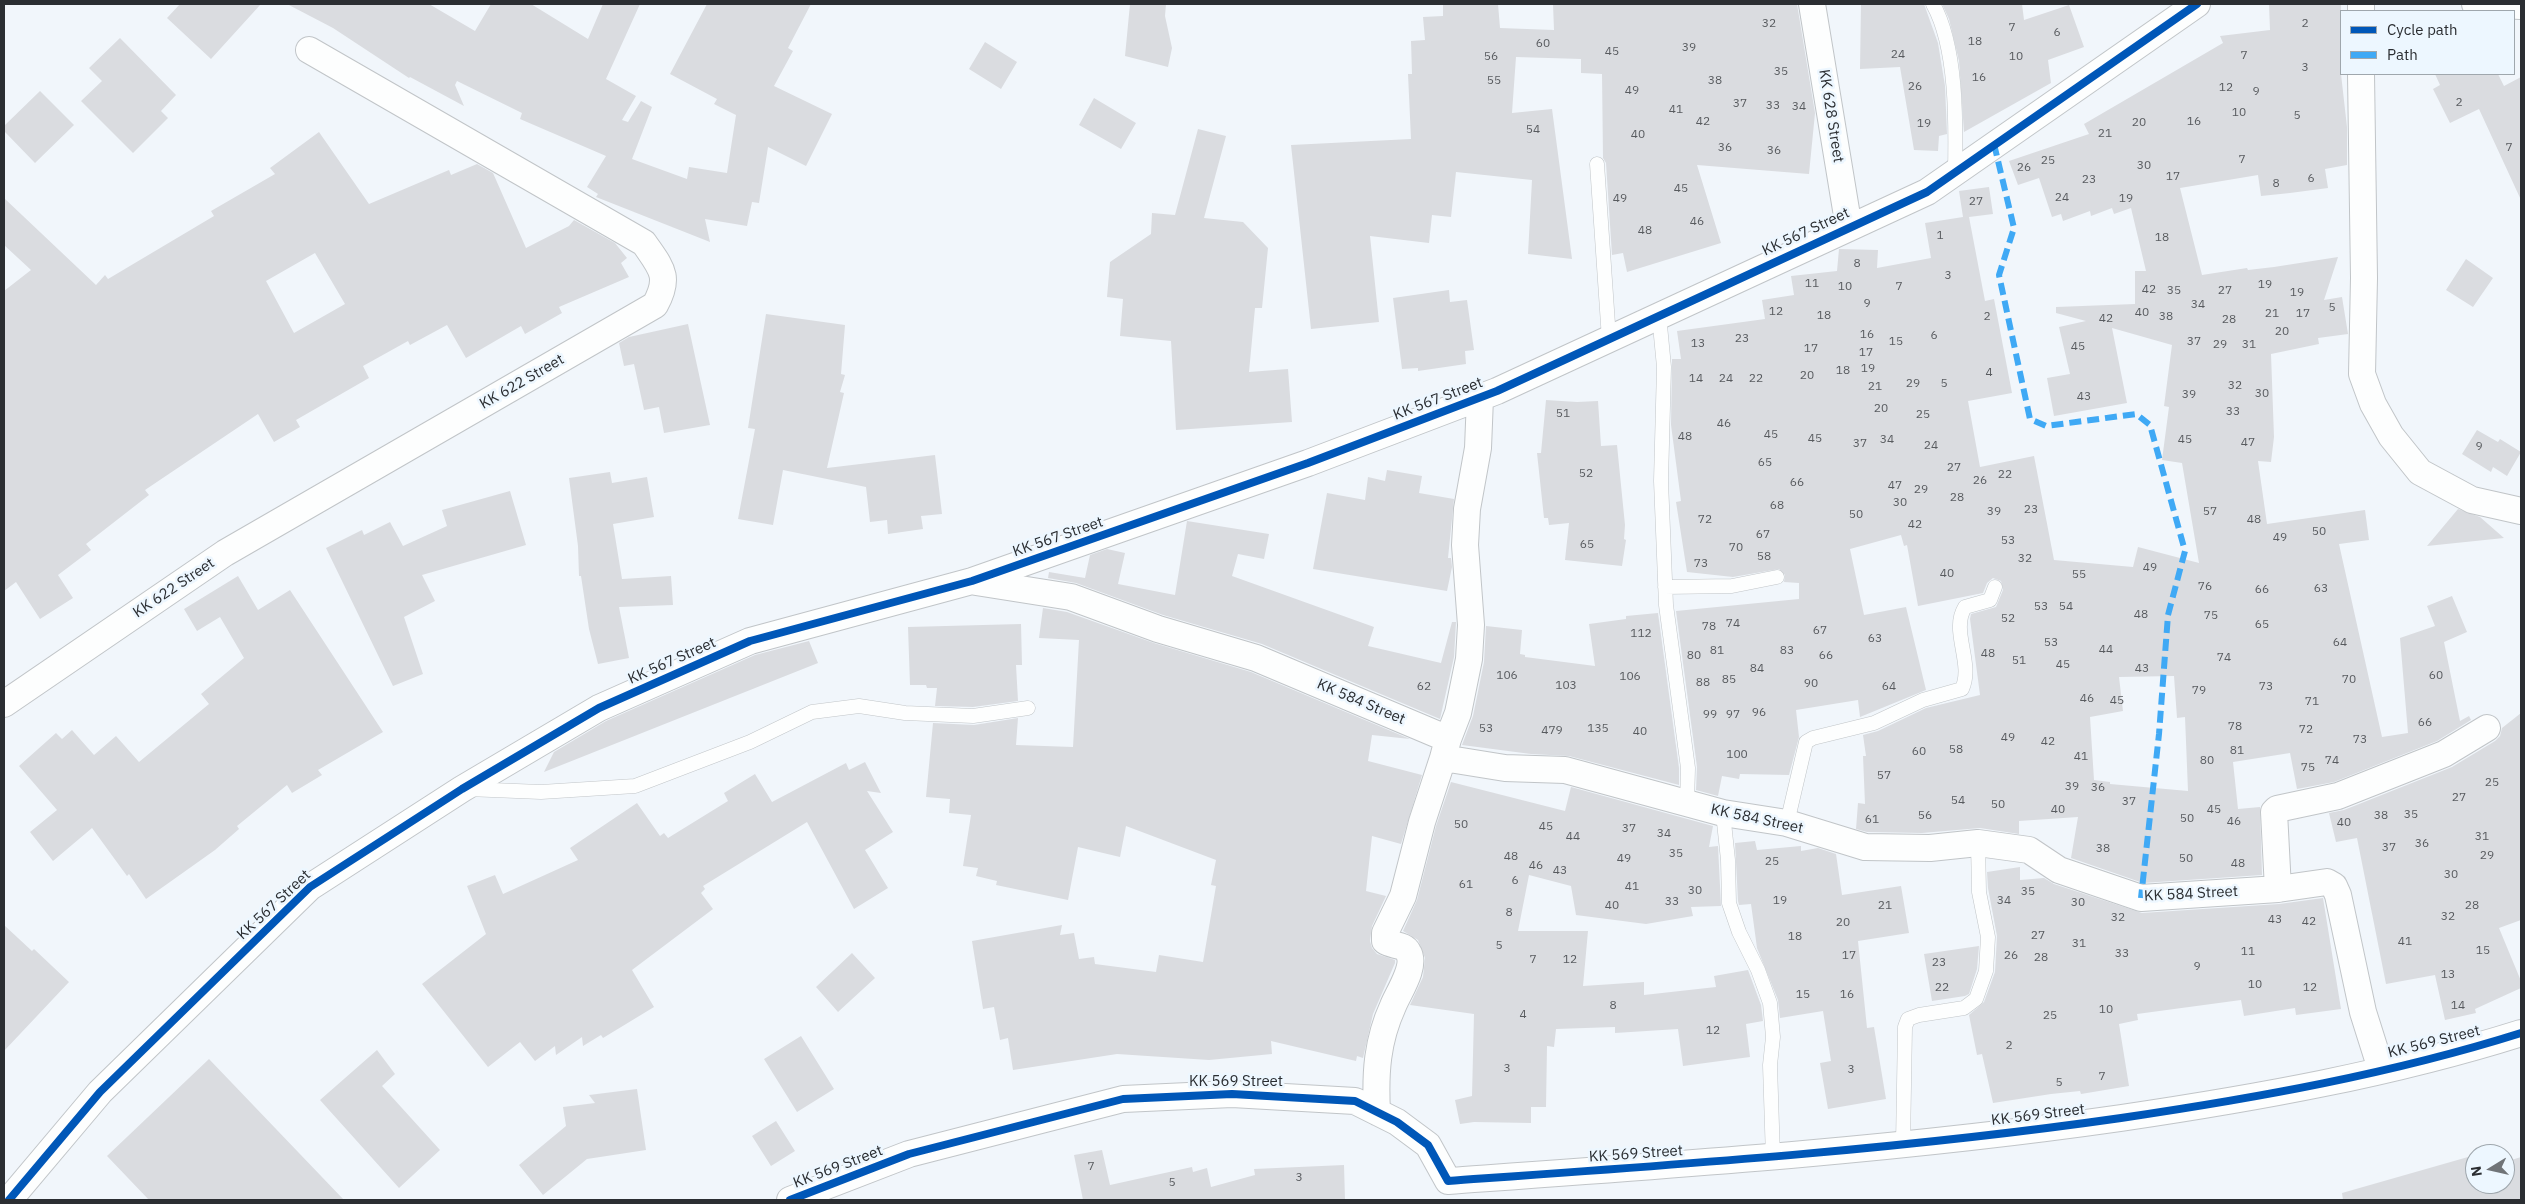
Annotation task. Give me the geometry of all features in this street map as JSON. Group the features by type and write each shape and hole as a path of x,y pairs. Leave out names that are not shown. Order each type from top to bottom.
{"street":[{"name":"KK 628 Street","path":"1812,4 1849,228"},
{"name":"KK 567 Street","path":"9,1200 100,1092 310,887 462,789 599,708 750,642 972,581 1308,463 1480,398 1927,192 2197,4"},
{"path":"2476,4 2521,6"},
{"name":"KK 622 Street","path":"4,704 225,553 655,305 664,290 662,269 644,243 309,50"},
{"path":"2362,75 2364,278 2362,374 2373,404 2390,436 2420,472 2472,500 2521,511"},
{"path":"1377,1112 1375,1077 1378,1048 1393,1005 1405,982 1411,958 1408,951 1403,947 1390,945 1385,941 1385,933 1403,896 1422,822 1458,713 1469,659 1471,625 1465,545 1467,508 1478,448 1480,398"},
{"name":"KK 584 Street","path":"972,581 1071,597 1158,629 1256,658 1446,748 1505,768 1564,770 1722,813 1787,824 1865,847 1930,848 1978,843 2029,850 2059,870 2141,898 2278,888 2328,882 2334,886 2338,895 2363,1012 2381,1070"},
{"path":"2278,888 2274,812 2277,809 2338,796 2444,754 2487,728"},
{"name":"KK 569 Street","path":"790,1200 909,1154 1124,1099 1232,1094 1355,1101 1397,1122 1428,1146 1450,1191 2034,1131 2247,1100 2462,1052 2521,1034"}],"lane":[{"path":"1933,4 1946,31 1952,76 1955,172"},
{"path":"1597,164 1609,340"},
{"path":"1658,315 1664,367 1661,481 1665,587 1688,768 1687,803"},
{"path":"1665,587 1732,586 1777,578"},
{"path":"1787,824 1806,742 1813,738 1874,723 1923,700 1962,689 1966,682 1966,662 1960,616 1965,607 1990,600 1995,586"},
{"path":"462,789 541,792 635,786 750,742 812,712 858,706 905,713 973,716 1028,708"},
{"path":"1722,813 1728,860 1729,903 1739,932 1758,970 1770,1002 1773,1037 1770,1065 1773,1158"},
{"path":"1903,1144 1905,1028 1908,1019 1920,1015 1964,1008 1976,999 1986,971 1988,936 1980,892 1978,843"}],"building":[{"path":"180,4 261,4 211,59 167,18"},
{"path":"287,4 429,4 475,31 491,4 531,4 588,39 603,4 640,4 606,79 636,96 622,120 628,122 641,101 652,107 632,159 687,179 689,167 727,173 736,115 714,104 717,99 670,74 707,4 811,4 788,48 793,51 774,86 832,114 806,166 768,147 759,203 752,202 747,226 705,219 710,242 596,197 598,194 587,187 606,156 520,119 522,113 457,81 455,85 464,106 409,78 333,28"},
{"path":"1130,4 1166,4 1165,16 1172,48 1168,67 1125,56"},
{"path":"1443,4 1498,4 1500,28 1554,30 1553,4 1797,4 1815,113 1809,174 1697,165 1721,243 1627,272 1623,253 1612,255 1606,163 1603,158 1602,74 1581,73 1581,59 1516,57 1512,113 1552,109 1572,259 1528,254 1532,180 1456,172 1451,217 1432,215 1429,243 1370,236 1379,322 1311,329 1291,145 1411,139 1408,74 1412,74 1411,41 1425,40 1423,17 1443,16"},
{"path":"1861,4 1924,4 1938,43 1945,86 1947,134 1939,136 1938,151 1914,150 1900,67 1860,69"},
{"path":"1942,4 2022,4 2024,20 2069,5 2084,47 2048,60 2051,83 1964,132 1959,61 1949,19"},
{"path":"2269,4 2341,4 2340,75 2347,127 2347,165 2325,169 2328,188 2261,196 2258,175 2180,188 2202,275 2247,268 2248,270 2274,267 2338,257 2324,300 2342,297 2348,334 2318,338 2319,344 2271,354 2274,437 2271,462 2258,461 2267,524 2365,510 2369,540 2339,544 2382,737 2408,733 2400,638 2435,626 2427,606 2452,596 2467,632 2444,642 2460,721 2469,716 2471,720 2437,741 2334,782 2297,789 2290,753 2233,762 2238,809 2260,807 2262,875 2143,883 2071,858 2078,817 2019,821 2019,834 1980,828 1922,833 1867,832 1856,829 1858,803 1865,804 1863,756 1866,756 1863,735 1878,731 1926,708 1980,695 1970,619 1971,614 1996,607 2003,590 2001,581 1993,578 1987,583 1983,593 1918,606 1907,545 1904,546 1901,535 1850,549 1864,615 1906,607 1926,690 1860,717 1858,700 1796,710 1799,737 1789,775 1740,774 1739,779 1722,776 1718,796 1696,790 1697,767 1676,611 1799,599 1799,583 1784,582 1785,575 1779,569 1733,577 1687,572 1676,502 1681,501 1671,425 1672,359 1681,359 1677,331 1765,319 1762,300 1794,295 1791,276 1837,271 1839,249 1878,250 1877,268 1931,258 1925,223 1963,217 1959,191 1989,187 1993,214 1969,217 1985,301 1994,299 2012,393 1968,401 1980,467 2034,456 2054,560 2133,567 2138,547 2199,563 2182,463 2162,460 2169,407 2164,406 2172,345 2112,328 2127,403 2054,416 2047,378 2070,374 2059,327 2086,321 2056,313 2056,307 2135,304 2135,271 2146,271 2131,208 2114,214 2112,208 2091,216 2090,211 2063,221 2061,214 2052,217 2039,178 2018,185 2009,161 2089,134 2084,124 2223,43 2220,36 2270,30","holes":["2174,676 2177,718 2185,717 2188,791 2110,784 2110,782 2094,780 2090,717 2123,711 2119,677"]},
{"path":"120,38 176,95 161,111 168,118 133,153 81,101 102,81 89,68"},
{"path":"985,42 1017,62 1001,89 969,69"},
{"path":"2435,75 2498,75 2504,86 2521,77 2521,200 2479,109 2450,123 2433,89 2440,85"},
{"path":"40,91 74,125 35,163 4,131 4,126"},
{"path":"1094,98 1136,123 1121,149 1079,125"},
{"path":"1198,129 1226,136 1204,218 1243,222 1268,248 1262,308 1255,308 1249,372 1288,369 1292,422 1176,430 1171,341 1120,336 1123,299 1107,297 1110,262 1151,234 1152,213 1175,215"},
{"path":"319,132 369,204 449,170 451,175 477,164 493,173 526,248 569,226 574,220 615,243 627,258 621,263 629,277 559,307 562,313 525,334 521,326 466,358 447,325 410,345 408,341 363,366 369,378 296,420 300,427 274,442 258,414 145,490 149,495 86,544 91,550 58,575 73,598 40,619 16,582 4,591 4,291 31,270 4,245 4,198 96,285 105,275 108,279 214,216 211,211 275,174 270,168","holes":["315,253 345,304 294,333 266,281"]},
{"path":"2466,259 2493,278 2473,307 2446,290"},
{"path":"1449,290 1450,302 1467,300 1474,350 1465,351 1466,364 1418,371 1418,368 1402,369 1393,298"},
{"path":"766,314 845,325 841,374 845,375 840,392 844,393 827,468 935,455 942,514 921,516 923,529 888,534 887,520 870,522 866,487 783,470 773,525 738,519 755,429 748,428"},
{"path":"688,324 710,425 664,433 659,407 644,410 634,364 624,366 619,343 629,337"},
{"path":"1546,400 1598,401 1601,446 1617,445 1625,525 1624,539 1626,540 1622,566 1565,560 1569,523 1549,525 1548,518 1544,518 1537,453 1541,453"},
{"path":"2477,430 2498,442 2500,439 2521,452 2507,476 2493,467 2491,472 2462,454"},
{"path":"1387,470 1422,476 1419,493 1454,499 1448,558 1451,558 1452,567 1447,591 1313,569 1327,493 1365,500 1368,477 1385,481"},
{"path":"610,472 612,483 647,477 654,517 613,524 622,579 671,576 673,605 619,607 629,658 598,664 589,629 581,576 579,576 578,546 569,478"},
{"path":"510,491 526,545 422,575 435,601 404,617 423,674 393,686 326,548 362,530 364,535 390,522 403,546 447,526 442,510"},
{"path":"2458,509 2480,517 2504,538 2427,546"},
{"path":"1187,521 1269,534 1264,559 1238,554 1232,576 1374,627 1368,646 1441,663 1452,622 1456,622 1454,657 1440,719 1262,644 1163,615 1076,583 1048,578 1049,572 1085,578 1090,555 1107,549 1125,553 1118,584 1175,595"},
{"path":"238,576 258,610 290,590 383,732 318,770 322,775 292,793 287,785 237,826 239,829 215,850 146,899 129,874 127,876 92,828 53,861 30,832 57,810 19,766 56,733 62,739 72,730 94,755 116,736 139,762 209,704 201,694 244,658 220,617 197,631 184,609"},
{"path":"1043,608 1067,612 1154,643 1251,672 1410,739 1372,735 1368,761 1422,775 1401,844 1372,836 1366,891 1386,896 1372,926 1370,941 1372,948 1377,954 1395,960 1395,963 1373,1014 1363,1058 1357,1056 1356,1061 1271,1041 1272,1054 1209,1060 1117,1054 1013,1070 1008,1038 1000,1040 994,1007 983,1009 972,941 1062,925 1060,935 1074,933 1079,959 1094,957 1095,964 1156,972 1159,955 1203,962 1216,886 1211,885 1216,860 1126,826 1120,857 1078,847 1068,900 996,885 997,881 976,876 978,868 963,866 971,815 949,813 950,799 926,797 933,723 974,725 1018,718 1016,745 1073,747 1079,640 1039,638"},
{"path":"1658,613 1679,768 1679,785 1569,756 1531,754 1462,745 1473,716 1484,662 1486,626 1522,630 1520,654 1525,655 1525,657 1595,666 1589,624 1626,619 1626,616"},
{"path":"1021,624 1022,665 1016,665 1018,701 973,707 935,706 937,688 927,688 926,685 910,685 908,627"},
{"path":"809,641 818,663 544,772 554,752 606,721 755,655"},
{"path":"2521,713 2521,920 2499,928 2521,981 2521,988 2475,1009 2476,1013 2445,1020 2435,975 2386,984 2357,838 2336,842 2329,813 2344,810 2452,767 2495,741 2500,736 2502,728"},
{"path":"865,762 881,793 867,791 893,832 865,850 888,888 854,909 807,822 703,886 705,889 701,893 713,909 632,970 654,1007 603,1038 601,1035 583,1046 582,1037 556,1055 555,1046 535,1061 520,1042 488,1067 422,984 486,934 467,886 495,875 503,894 578,860 570,848 637,803 660,836 664,833 668,838 728,801 724,793 755,774 772,802 846,763 849,770"},
{"path":"1451,782 1565,811 1571,787 1713,826 1709,847 1718,846 1721,906 1691,907 1693,916 1646,924 1576,915 1571,886 1529,875 1518,931 1588,931 1583,986 1644,982 1644,995 1716,987 1714,976 1748,970 1761,1005 1763,1021 1746,1024 1750,1057 1683,1066 1678,1029 1615,1033 1615,1027 1556,1029 1554,1047 1547,1046 1546,1107 1531,1107 1531,1123 1474,1122 1460,1124 1455,1100 1472,1096 1474,1014 1410,1005 1423,977 1425,958 1418,940 1403,931 1417,900 1436,826"},
{"path":"1755,841 1757,850 1801,846 1801,851 1818,848 1836,854 1842,895 1901,886 1909,933 1858,941 1867,1028 1874,1027 1886,1099 1828,1109 1820,1063 1831,1061 1823,1011 1780,1018 1778,1000 1757,948 1751,904 1739,905 1738,901 1735,843"},
{"path":"2020,867 2020,880 2044,878 2054,884 2142,913 2279,904 2323,898 2341,1009 2296,1015 2295,1008 2244,1016 2241,1000 2137,1014 2138,1020 2119,1024 2129,1086 2081,1094 2080,1091 1993,1103 1982,1054 1977,1055 1969,1015 1984,1002 1995,972 1997,936 1987,872"},
{"path":"4,925 32,951 34,949 69,982 4,1051"},
{"path":"1979,946 1977,969 1969,994 1932,1001 1924,954"},
{"path":"852,953 875,978 838,1012 816,987"},
{"path":"801,1036 834,1089 797,1112 764,1059"},
{"path":"377,1050 395,1074 382,1086 440,1150 399,1188 320,1100"},
{"path":"209,1059 344,1200 149,1200 107,1156"},
{"path":"637,1089 646,1150 587,1159 543,1195 519,1165 566,1126 563,1107 595,1103 589,1095"},
{"path":"776,1121 795,1151 771,1166 752,1136"},
{"path":"1102,1150 1110,1185 1192,1167 1193,1172 1207,1168 1211,1187 1255,1175 1254,1169 1344,1165 1345,1200 1083,1200 1074,1155"},
{"path":"2521,1157 2521,1200 2343,1200 2342,1193 2465,1158 2465,1194 2515,1194 2515,1159"}],"marked path":[{"path":"1994,144 2014,228 1999,275 2030,419 2046,426 2136,414 2150,425 2185,551 2168,615 2159,734 2141,898"}],"cycle path":[{"path":"9,1200 100,1092 310,887 462,789 599,708 750,641 972,581 1308,463 1497,391 1927,192 2197,4"},
{"path":"790,1200 909,1154 1123,1099 1232,1094 1355,1101 1397,1122 1428,1145 1448,1181 1785,1156 1953,1139 2121,1118 2273,1093 2373,1073 2472,1048 2521,1033"}]}
